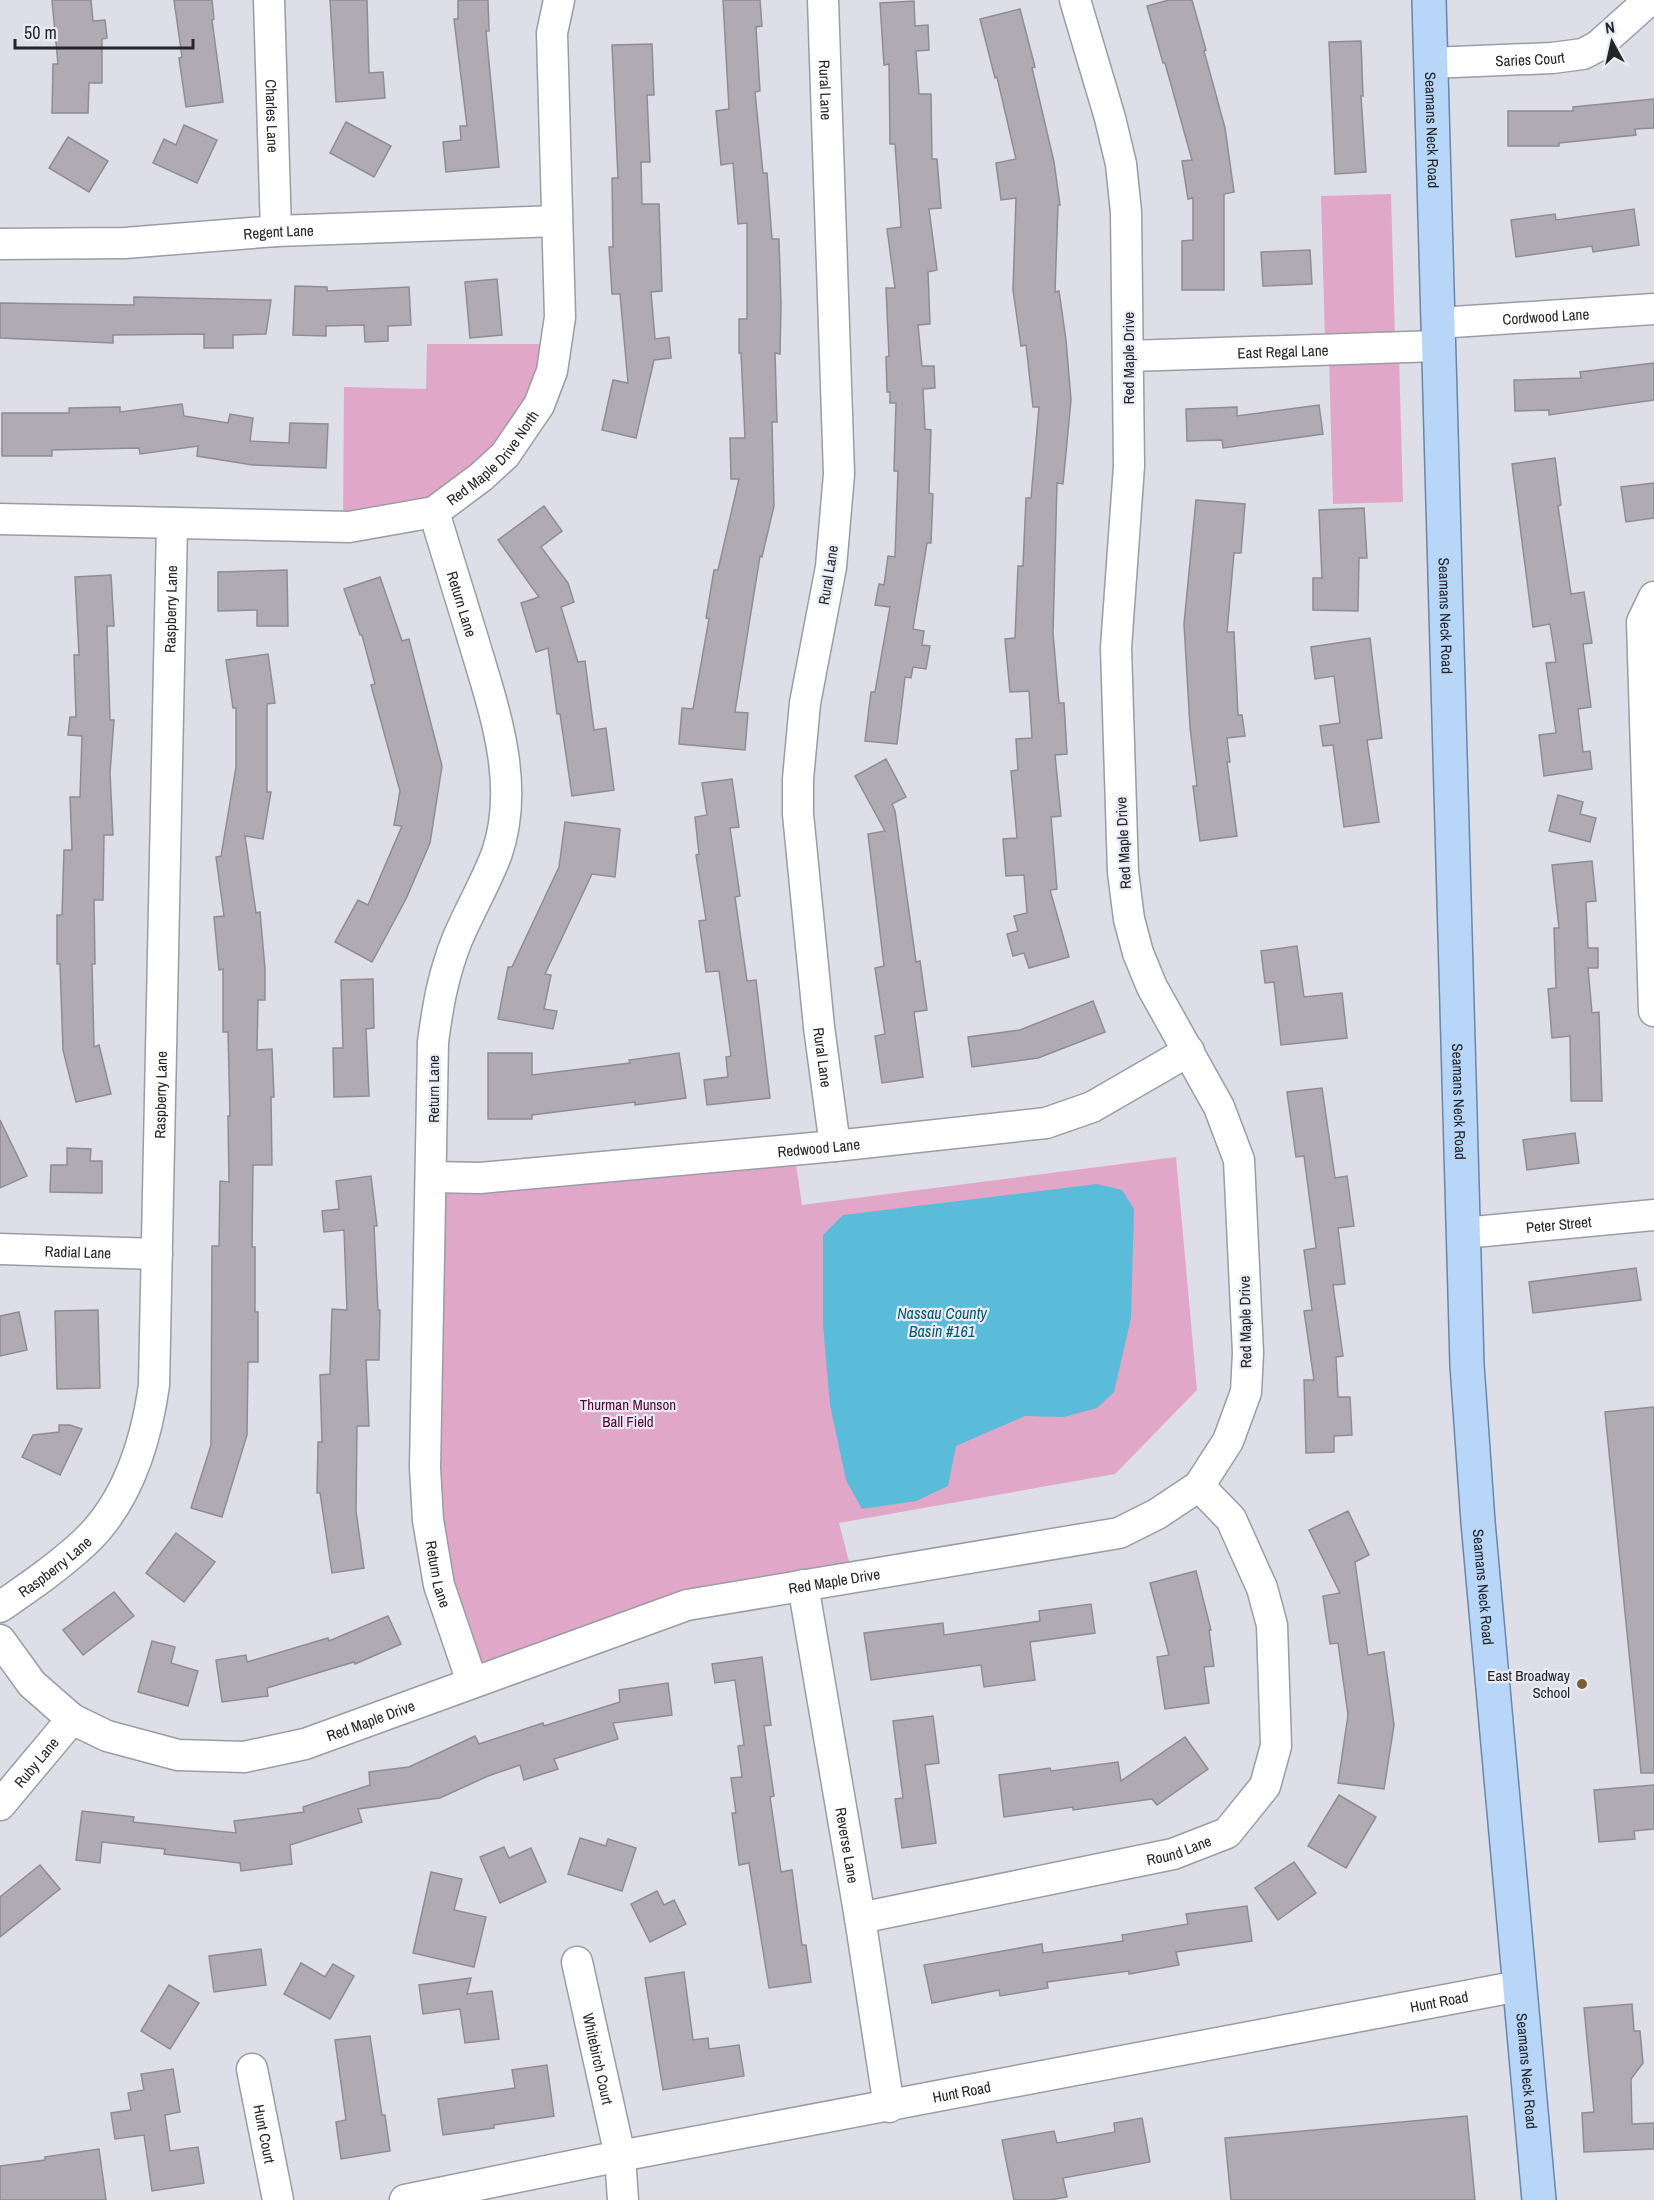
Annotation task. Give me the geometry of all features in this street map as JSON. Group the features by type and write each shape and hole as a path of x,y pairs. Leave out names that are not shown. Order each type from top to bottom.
{"main road":[{"name":"Seamans Neck Road","path":"1429,0 1467,1365 1478,1522 1539,2200"}],"street":[{"name":"Charles Lane","path":"269,0 276,231"},
{"name":"Red Maple Drive North","path":"0,519 349,528 434,512 482,477 505,455 539,405 552,371 560,317 552,33 559,0"},
{"name":"Rural Lane","path":"823,0 839,474 831,567 805,703 798,802 819,1027 835,1146"},
{"name":"Red Maple Drive","path":"0,1640 32,1684 72,1719 107,1736 178,1755 244,1757 305,1744 687,1605 1119,1533 1157,1514 1199,1486 1228,1441 1246,1392 1248,1353 1239,1160 1219,1107 1190,1051 1152,987 1138,953 1129,920 1123,872 1116,648 1129,466 1126,212 1121,164 1110,118 1075,0"},
{"name":"Saries Court","path":"1431,63 1552,58 1583,54 1598,46 1646,3"},
{"name":"Regent Lane","path":"0,244 125,243 276,231 557,221"},
{"name":"Cordwood Lane","path":"1438,334 1654,309"},
{"name":"East Regal Lane","path":"1129,356 1438,334"},
{"name":"Return Lane","path":"434,512 492,703 502,742 506,785 503,825 497,852 457,940 439,995 433,1042 425,1468 428,1520 439,1585 472,1682"},
{"name":"Raspberry Lane","path":"0,1607 52,1570 86,1541 114,1506 135,1466 150,1417 154,1385 172,523"},
{"path":"1654,597 1642,622 1654,1011"},
{"name":"Redwood Lane","path":"432,1177 480,1178 835,1146 1046,1123 1092,1107 1190,1051"},
{"name":"Peter Street","path":"1462,1233 1654,1215"},
{"name":"Radial Lane","path":"0,1250 157,1254"},
{"name":"Round Lane","path":"860,1918 1173,1854 1227,1833 1264,1786 1276,1746 1272,1625 1263,1588 1231,1518 1199,1486"},
{"name":"Reverse Lane","path":"803,1585 860,1918 889,2107"},
{"name":"Ruby Lane","path":"0,1805 72,1719"},
{"name":"Whitebirch Court","path":"577,1962 620,2156 623,2200"},
{"name":"Hunt Road","path":"405,2200 620,2156 889,2107 1519,1986"},
{"name":"Hunt Court","path":"252,2069 278,2200"}],"green space":[{"path":"1391,194 1395,339 1325,342 1321,196"},
{"path":"427,344 553,344 535,404 430,509 343,521 344,387 426,389"},
{"path":"1399,355 1403,502 1333,504 1329,357"},
{"name":"Thurman Munson Ball Field","path":"794,1151 802,1205 1176,1157 1197,1390 1115,1474 839,1523 852,1573 475,1676 434,1522 436,1182"}],"water":[{"name":"Nassau County Basin #161","path":"1097,1184 1122,1190 1134,1209 1131,1318 1114,1392 1097,1408 1064,1417 1025,1416 956,1446 948,1486 916,1501 862,1509 846,1480 830,1405 823,1325 823,1235 843,1215"}],"building":[{"path":"52,0 91,0 93,21 105,20 107,38 102,39 102,83 89,83 88,113 52,113 53,64 58,64"},
{"path":"174,0 212,0 214,19 212,20 223,102 186,107"},
{"path":"330,0 367,0 369,73 383,72 385,98 336,102"},
{"path":"458,0 488,0 489,31 486,31 499,167 446,172 443,142 461,140 460,126 467,126 454,19 458,19"},
{"path":"723,0 760,0 762,26 756,27 760,91 755,92 763,173 767,173 772,239 779,239 781,305 780,354 775,353 777,422 772,422 774,506 762,557 760,556 735,712 748,713 745,750 679,744 682,708 693,709 709,619 706,618 714,570 718,570 739,479 731,479 730,438 745,438 739,319 747,319 747,223 738,224 733,163 721,165 716,111 729,109"},
{"path":"1169,0 1192,0 1225,128 1234,192 1224,194 1224,290 1182,290 1182,241 1193,240 1193,198 1188,199 1182,161 1192,160 1147,6"},
{"path":"914,1 915,26 928,25 929,50 916,51 919,94 931,94 932,159 937,159 941,208 929,209 937,270 928,272 930,324 918,325 922,366 934,366 935,388 923,389 925,429 931,430 929,493 933,494 931,543 927,543 913,629 924,631 922,645 930,646 926,669 913,667 911,678 905,677 897,744 865,741 871,692 875,692 890,607 875,605 879,584 884,585 888,556 895,557 898,471 894,471 896,403 890,403 890,392 887,392 886,357 889,356 886,288 895,288 887,229 901,227 895,144 890,144 889,64 884,65 880,3"},
{"path":"1020,9 1035,67 1032,68 1054,162 1060,205 1058,205 1055,292 1059,291 1071,400 1063,484 1057,483 1053,633 1059,703 1064,703 1067,754 1055,755 1061,816 1051,817 1057,889 1050,890 1069,957 1029,968 1024,953 1013,956 1007,934 1018,931 1014,916 1027,913 1024,875 1006,876 1003,839 1017,838 1011,771 1018,770 1016,739 1032,738 1029,691 1010,692 1005,639 1015,638 1018,566 1023,566 1026,498 1031,498 1039,407 1033,407 1026,345 1021,346 1013,290 1016,198 1001,200 996,163 1016,159 997,77 995,78 980,19"},
{"path":"1361,41 1363,96 1361,96 1366,172 1335,174 1329,42"},
{"path":"652,44 654,95 647,95 650,162 641,162 642,204 659,204 662,291 651,292 655,339 669,337 671,358 654,360 636,438 602,430 613,380 628,383 620,294 612,294 609,247 613,247 612,178 618,178 612,45"},
{"path":"1654,99 1654,128 1635,129 1636,135 1559,143 1559,146 1508,146 1508,111 1573,111 1573,107"},
{"path":"346,122 391,146 374,177 330,153"},
{"path":"184,125 217,140 197,183 153,163 164,139 176,145"},
{"path":"68,137 108,161 89,192 49,168"},
{"path":"1634,209 1639,245 1593,252 1592,246 1516,257 1511,220 1555,214 1556,220"},
{"path":"1310,250 1312,284 1263,286 1261,252"},
{"path":"497,279 502,335 470,338 465,282"},
{"path":"295,286 327,287 327,291 409,287 411,325 388,326 388,341 365,342 364,325 326,326 326,336 293,335"},
{"path":"134,297 271,300 266,334 233,335 233,348 204,348 204,334 113,335 113,343 0,338 0,303 134,305"},
{"path":"1654,363 1654,400 1549,415 1549,410 1515,411 1514,380 1581,378 1580,372"},
{"path":"182,404 184,416 228,423 230,414 253,418 250,441 289,443 290,423 328,424 326,468 253,465 197,456 198,446 140,454 139,448 52,450 52,456 2,456 2,413 69,413 69,408 120,407 120,412"},
{"path":"1319,405 1323,434 1223,448 1222,440 1187,441 1186,409 1237,407 1237,416"},
{"path":"1555,458 1561,505 1558,506 1571,594 1584,592 1592,643 1583,644 1591,707 1578,709 1583,752 1590,751 1592,769 1544,776 1539,735 1556,733 1546,663 1556,662 1550,624 1533,627 1512,464"},
{"path":"1654,483 1654,518 1626,522 1621,487"},
{"path":"1196,500 1245,504 1241,553 1234,553 1227,632 1234,632 1238,715 1242,715 1245,736 1227,738 1230,762 1227,762 1237,836 1200,841 1193,786 1197,786 1190,727 1184,624"},
{"path":"544,506 562,531 541,547 568,583 574,602 561,607 578,662 585,661 594,730 606,728 614,790 572,796 548,648 536,652 521,603 539,597 498,540"},
{"path":"1364,508 1367,558 1359,558 1358,611 1313,610 1313,578 1322,578 1319,510"},
{"path":"287,570 288,626 257,626 257,610 218,611 218,572"},
{"path":"111,575 114,626 107,626 110,720 114,720 110,773 113,835 104,835 103,900 94,900 95,964 92,964 94,1047 99,1045 111,1094 76,1102 63,1050 60,964 57,964 57,915 62,915 64,850 72,850 70,797 80,797 82,736 68,735 70,717 76,717 74,655 79,655 75,577"},
{"path":"380,577 402,641 409,639 442,766 430,843 406,899 372,962 335,942 358,900 368,905 402,826 394,825 400,791 371,685 375,684 362,635 360,635 344,589"},
{"path":"1370,638 1382,738 1367,740 1379,822 1344,827 1333,745 1323,746 1320,726 1340,723 1334,676 1315,679 1311,647"},
{"path":"268,654 275,703 267,704 267,792 271,792 263,839 245,836 256,913 260,912 265,969 265,1000 258,1000 257,1050 272,1049 274,1097 271,1097 272,1165 253,1165 252,1247 255,1247 258,1362 248,1362 247,1435 222,1517 191,1508 211,1445 212,1246 219,1246 220,1181 229,1182 228,1032 223,1032 223,969 219,970 214,917 224,916 216,857 221,856 236,767 236,708 233,708 226,660"},
{"path":"886,759 906,797 892,804 895,811 916,962 920,961 927,1010 914,1012 923,1077 882,1083 875,1036 885,1034 875,968 884,966 868,834 885,831 855,776"},
{"path":"732,779 739,827 730,828 740,896 735,897 747,981 756,980 770,1098 707,1105 704,1080 728,1077 726,1057 731,1056 719,971 706,972 699,921 706,920 696,855 699,854 695,817 707,815 702,783"},
{"path":"1558,795 1583,802 1580,814 1596,818 1590,842 1549,831"},
{"path":"565,822 620,829 615,877 592,874 545,974 551,975 544,1009 557,1011 553,1029 498,1019 508,967 512,967 559,867"},
{"path":"1592,861 1596,901 1586,902 1588,948 1598,948 1598,968 1588,968 1592,1013 1599,1012 1602,1101 1571,1101 1570,1036 1552,1038 1548,989 1556,988 1554,928 1559,928 1552,865"},
{"path":"1297,946 1304,997 1342,993 1347,1038 1281,1045 1274,982 1265,983 1261,951"},
{"path":"373,979 374,1028 366,1029 369,1096 334,1097 333,1048 343,1048 341,980"},
{"path":"1093,1001 1105,1032 1038,1058 972,1067 968,1037 1020,1030"},
{"path":"488,1053 532,1053 532,1075 630,1063 629,1060 679,1053 686,1098 532,1115 532,1119 488,1119"},
{"path":"1322,1088 1335,1178 1347,1176 1354,1226 1338,1228 1345,1284 1333,1285 1343,1356 1336,1357 1338,1397 1350,1397 1352,1435 1334,1436 1334,1452 1306,1453 1304,1380 1314,1380 1304,1311 1312,1310 1304,1250 1316,1248 1304,1156 1296,1157 1287,1092"},
{"path":"0,1120 27,1176 0,1188"},
{"path":"1575,1133 1579,1163 1527,1170 1523,1140"},
{"path":"67,1148 91,1149 90,1161 102,1161 102,1193 50,1192 51,1165 67,1165"},
{"path":"371,1176 377,1226 374,1226 378,1310 380,1310 379,1360 366,1360 369,1426 357,1426 356,1511 364,1568 332,1573 320,1493 317,1493 318,1442 322,1442 320,1375 330,1374 332,1309 347,1310 344,1230 324,1232 322,1211 339,1209 336,1181"},
{"path":"1636,1268 1641,1300 1533,1313 1529,1282"},
{"path":"98,1310 100,1388 57,1389 55,1311"},
{"path":"19,1312 27,1350 0,1356 0,1316"},
{"path":"1654,1407 1654,1773 1641,1773 1605,1412"},
{"path":"59,1425 70,1425 82,1429 60,1475 22,1457 33,1435 59,1432"},
{"path":"1348,1511 1369,1555 1355,1562 1368,1655 1384,1652 1394,1725 1384,1789 1338,1783 1348,1715 1338,1643 1330,1644 1323,1596 1340,1593 1309,1530"},
{"path":"176,1533 215,1562 184,1602 146,1573"},
{"path":"1196,1571 1211,1630 1209,1630 1214,1666 1204,1667 1209,1703 1165,1709 1157,1657 1169,1655 1150,1583"},
{"path":"114,1592 134,1616 83,1655 63,1630"},
{"path":"1091,1604 1095,1633 1030,1642 1035,1680 984,1687 981,1665 871,1680 864,1633 943,1623 944,1635 1040,1621 1039,1611"},
{"path":"388,1616 401,1644 355,1664 354,1662 267,1688 268,1696 222,1702 216,1660 246,1655 247,1662 328,1638 329,1641"},
{"path":"152,1641 175,1647 171,1663 198,1671 188,1706 138,1692"},
{"path":"762,1657 771,1725 764,1726 774,1796 770,1797 781,1872 792,1870 802,1945 806,1945 811,1982 769,1988 749,1863 739,1865 732,1813 736,1813 731,1778 742,1777 738,1746 744,1745 735,1680 715,1683 712,1664"},
{"path":"668,1683 672,1715 613,1723 618,1739 554,1759 558,1769 524,1780 520,1765 488,1776 440,1798 358,1809 362,1822 290,1845 292,1864 241,1871 240,1863 164,1854 165,1849 102,1842 100,1863 76,1860 82,1811 134,1817 133,1822 236,1833 234,1821 304,1812 303,1807 370,1785 369,1772 409,1767 475,1736 479,1744 543,1723 544,1726 620,1702 619,1690"},
{"path":"933,1716 939,1763 925,1765 936,1843 902,1848 895,1799 903,1798 893,1721"},
{"path":"1185,1737 1208,1769 1157,1805 1152,1799 1004,1817 999,1775 1118,1762 1121,1781"},
{"path":"1654,1785 1654,1829 1634,1831 1635,1839 1599,1842 1594,1790"},
{"path":"1339,1795 1376,1817 1346,1868 1308,1846"},
{"path":"580,1838 606,1846 608,1839 636,1848 622,1891 568,1874"},
{"path":"504,1847 509,1858 531,1848 546,1882 500,1903 480,1857"},
{"path":"1294,1862 1316,1893 1278,1920 1255,1888"},
{"path":"40,1865 60,1889 0,1937 0,1897"},
{"path":"431,1872 462,1879 454,1910 486,1917 474,1967 413,1953"},
{"path":"657,1891 664,1905 674,1900 686,1924 650,1942 631,1904"},
{"path":"1247,1906 1252,1941 1176,1952 1179,1965 1129,1974 1129,1971 1047,1982 1048,1988 1000,1996 999,1990 932,2003 924,1965 1042,1944 1043,1953 1123,1941 1122,1935 1188,1924 1186,1914"},
{"path":"261,1949 266,1985 214,1992 209,1956"},
{"path":"301,1963 325,1977 333,1964 354,1976 330,2019 284,1994"},
{"path":"684,1972 693,2040 708,2038 709,2049 739,2045 744,2076 663,2090 645,1978"},
{"path":"471,1978 467,1994 492,1991 499,2039 465,2043 460,2009 423,2014 419,1985"},
{"path":"169,1985 199,2003 170,2049 141,2031"},
{"path":"1632,2004 1634,2031 1640,2031 1643,2063 1631,2079 1632,2124 1654,2123 1654,2149 1584,2152 1582,2113 1594,2112 1584,2008"},
{"path":"370,2036 390,2151 341,2159 336,2122 346,2120 335,2040"},
{"path":"547,2065 554,2116 443,2135 438,2099 515,2088 512,2070"},
{"path":"173,2069 180,2112 165,2115 170,2151 198,2147 204,2183 152,2191 144,2135 115,2139 111,2113 131,2110 128,2093 144,2090 141,2074"},
{"path":"1467,2116 1475,2200 1231,2200 1225,2138"},
{"path":"1142,2118 1150,2162 1063,2178 1067,2197 1050,2200 1014,2200 1002,2140 1054,2131 1057,2143 1115,2132 1114,2123"},
{"path":"99,2149 106,2200 0,2200 0,2166"}],"place":[{"name":"East Broadway School","path":"1582,1684"}]}
